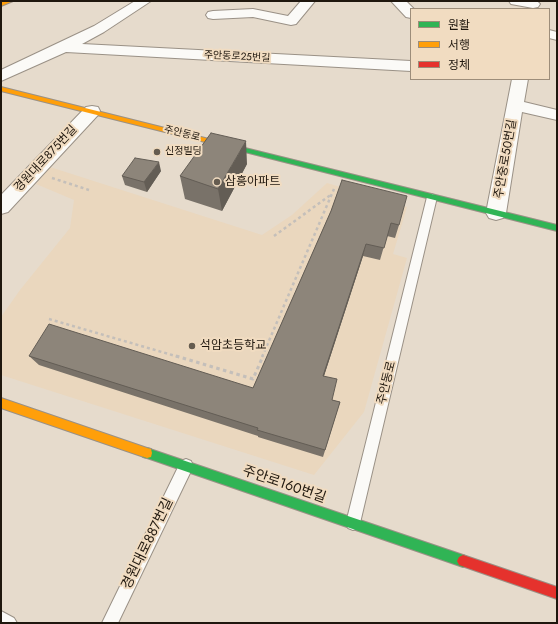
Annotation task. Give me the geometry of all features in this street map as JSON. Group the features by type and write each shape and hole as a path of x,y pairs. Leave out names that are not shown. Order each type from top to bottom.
{"street":[{"path":"1,4 10,1"},
{"name":"주안동로25번길","path":"1,76 64,48 99,29 144,1"},
{"path":"214,15 253,7 291,21 308,1"},
{"path":"398,1 410,13"},
{"path":"516,1 533,5"},
{"name":"주안동로25번길","path":"64,48 410,66"},
{"name":"주안중로50번길","path":"496,213 520,80"},
{"name":"주안동로","path":"1,89 557,228"},
{"name":"주안중로50번길","path":"515,105 557,115"},
{"name":"경원대로875번길","path":"1,207 92,112"},
{"name":"주안로160번길","path":"1,403 557,593"}],"lane":[{"name":"주안동로","path":"353,523 432,197"},
{"name":"경원대로887번길","path":"110,623 186,466"},
{"path":"1,619 9,623"}],"path":[{"path":"34,172 89,190"},
{"path":"49,319 253,379 341,174"},
{"path":"274,236 332,194"}],"shaded area":[{"name":"석암초등학교","path":"50,167 262,235 292,215 327,183 407,207 393,254 407,258 364,412 314,475 1,375 1,317 20,290 70,228 74,200 36,184"}],"building":[{"path":"211,133 246,141 218,189 180,176"},
{"path":"135,158 159,162 144,182 122,176"},
{"path":"342,180 407,196 399,225 391,223 384,248 366,244 323,376 337,379 332,400 340,402 325,450 257,430 258,428 29,356 49,324 253,388 331,211"}],"traffic: fast":[{"path":"237,148 557,228"},
{"path":"147,453 463,561"}],"traffic: slow":[{"path":"1,4 10,1"},
{"path":"1,89 237,148"},
{"path":"1,403 147,453"}],"traffic: jam":[{"path":"463,561 557,593"}],"place":[{"name":"신정빌딩","path":"157,152"},
{"name":"삼흥아파트","path":"217,182"},
{"name":"석암초등학교","path":"192,346"}]}
